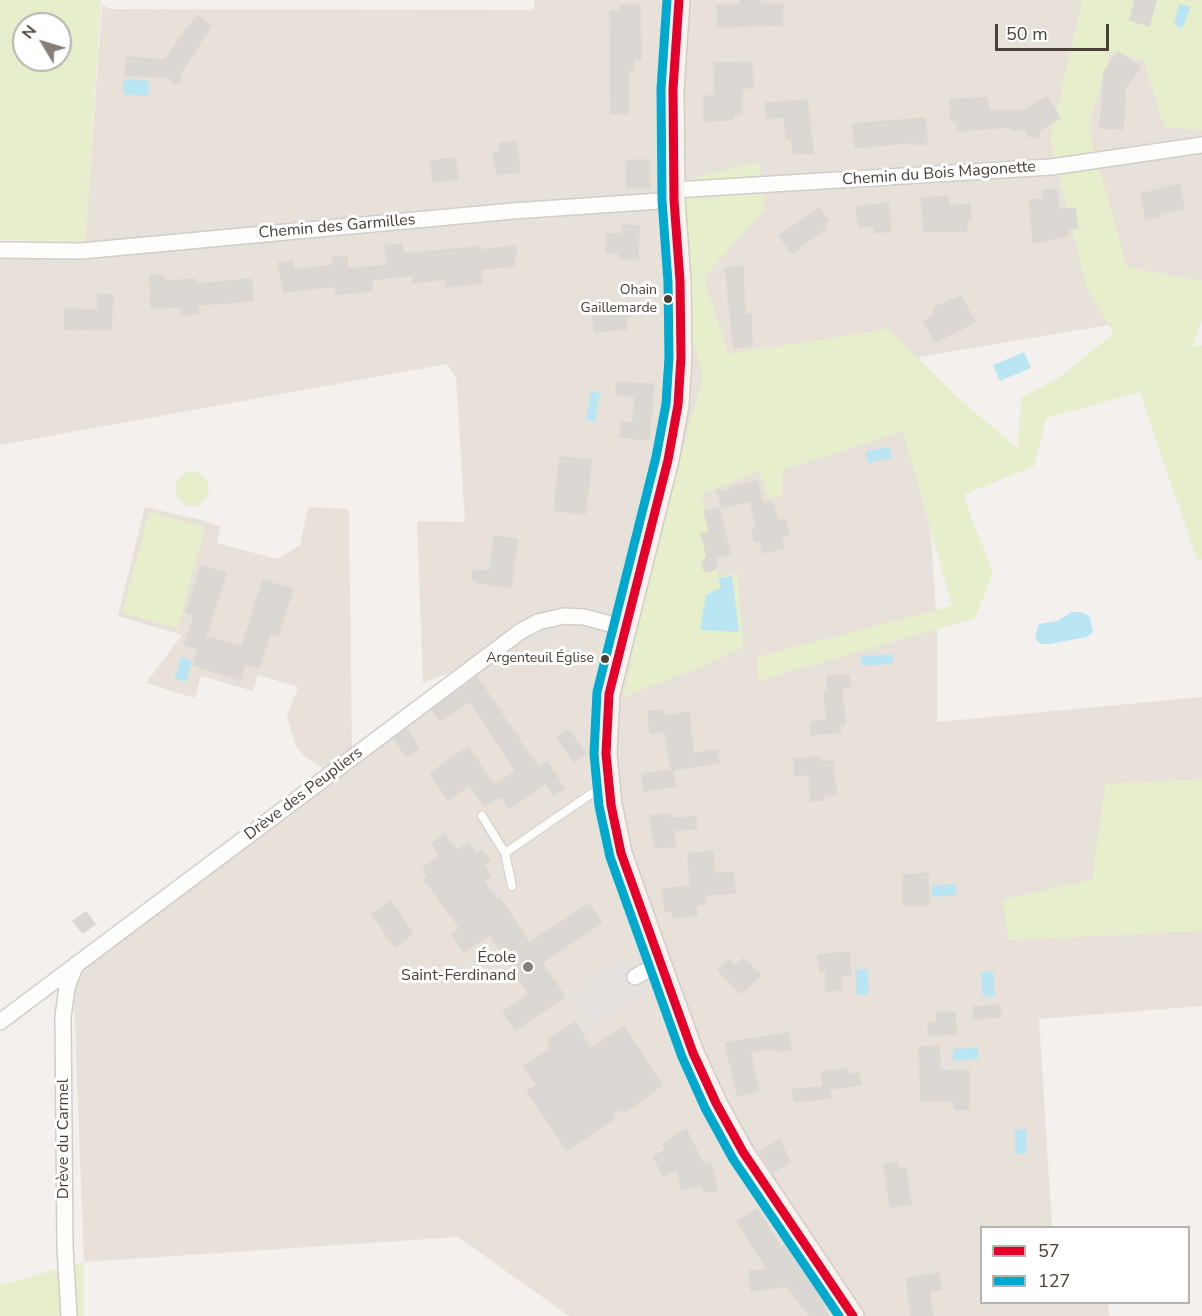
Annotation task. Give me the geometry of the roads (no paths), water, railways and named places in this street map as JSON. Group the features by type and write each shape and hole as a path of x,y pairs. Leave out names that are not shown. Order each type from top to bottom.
{"main road":[{"path":"679,0 673,88 674,195 680,281 681,357 678,405 668,460 609,694 608,782 621,853 693,1053 721,1112 749,1160 853,1316"}],"street":[{"name":"Chemin du Bois Magonette","path":"674,195 1051,167 1202,145"},
{"name":"Chemin des Garmilles","path":"0,250 81,251 674,195"},
{"name":"Drève des Peupliers","path":"0,1022 521,631 546,619 564,616 584,617 625,628"},
{"path":"635,977 660,963"},
{"name":"Drève du Carmel","path":"69,1316 65,1247 63,1017 67,987 76,964"}],"lane":[{"path":"505,853 608,782"},
{"path":"482,816 505,853 512,886"}],"water":[{"path":"1179,4 1191,7 1182,29 1174,24"},
{"path":"124,79 149,81 148,96 123,94"},
{"path":"1024,352 1031,368 1000,381 993,365"},
{"path":"591,391 600,393 595,422 586,420"},
{"path":"890,447 892,458 868,463 866,451"},
{"path":"732,576 739,632 700,630 706,595 721,587 718,578"},
{"path":"1072,612 1082,612 1090,617 1093,632 1087,637 1049,644 1041,644 1035,638 1039,624 1057,621"},
{"path":"893,654 893,664 862,666 861,656"},
{"path":"181,657 192,661 186,682 175,679"},
{"path":"956,884 956,895 932,897 931,886"},
{"path":"867,969 869,994 857,995 855,970"},
{"path":"993,971 995,996 983,997 981,972"},
{"path":"978,1048 978,1059 953,1061 953,1049"},
{"path":"1026,1129 1027,1154 1015,1154 1015,1130"}],"place":[{"name":"Ohain Gaillemarde","path":"668,299"},
{"name":"Argenteuil Église","path":"605,659"},
{"name":"École Saint-Ferdinand","path":"528,967"}]}
